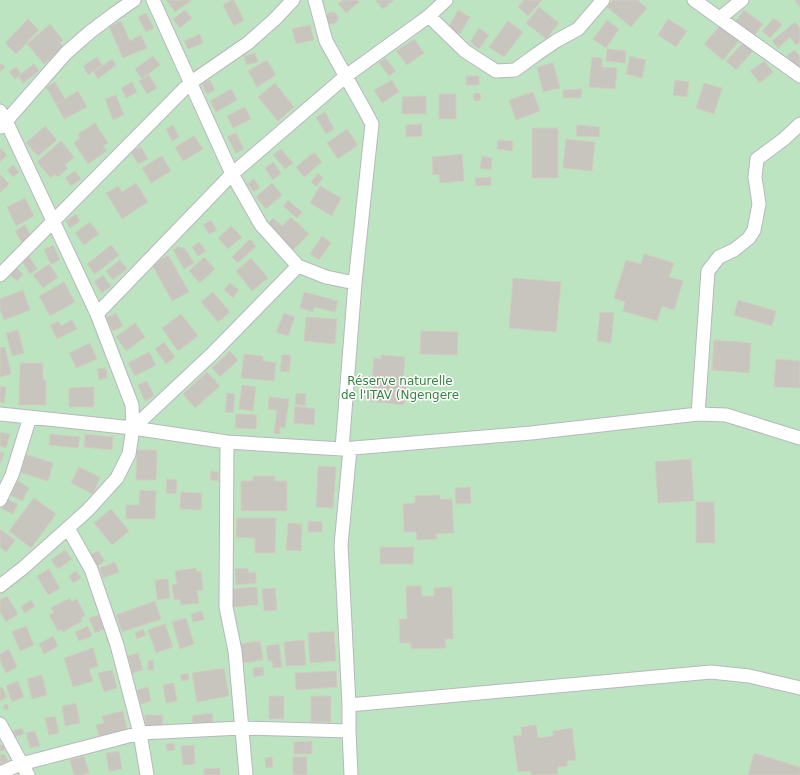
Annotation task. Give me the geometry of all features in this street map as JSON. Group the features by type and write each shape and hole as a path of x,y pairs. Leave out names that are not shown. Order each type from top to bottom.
{"street":[{"path":"0,586 23,568 88,510 118,478 129,454 133,428 132,405 97,314 53,221 2,120 66,53 90,32 134,0"},
{"path":"153,0 232,174 261,225 298,266 326,277 355,283"},
{"path":"0,275 190,83 248,43 275,19 292,0"},
{"path":"315,0 326,42 372,124 355,283 341,545 351,775"},
{"path":"97,314 232,174 346,76 429,16 446,0"},
{"path":"429,16 465,51 496,71 515,70 543,50 578,29 603,0"},
{"path":"694,0 800,76"},
{"path":"720,18 742,0"},
{"path":"698,414 708,271 719,257 734,250 749,238 754,230 759,204 755,177 758,158 784,139 800,124"},
{"path":"133,428 212,354 298,266"},
{"path":"0,414 133,428 227,442 346,449 531,433 698,414 726,415 800,438"},
{"path":"0,500 12,475 30,417"},
{"path":"227,442 226,606 235,650 246,775"},
{"path":"68,528 91,569 117,645 140,733 147,775"},
{"path":"349,705 711,672 749,676 800,688"},
{"path":"0,724 24,769"},
{"path":"0,773 24,769 140,733 242,728 349,730"}],"green space":[{"name":"Réserve naturelle de l'ITAV (Ngengere","path":"0,0 800,0 800,775 0,775"}],"building":[{"path":"166,0 192,0 175,12"},
{"path":"234,0 244,20 234,26 223,5"},
{"path":"343,0 358,0 359,2 346,13 338,4"},
{"path":"375,0 394,0 383,9"},
{"path":"524,0 542,0 528,16 518,7"},
{"path":"613,0 637,0 647,8 631,27 607,7"},
{"path":"795,0 800,0 800,7"},
{"path":"539,7 559,23 546,39 526,23"},
{"path":"185,10 192,18 180,28 173,19"},
{"path":"458,10 470,17 460,34 448,28"},
{"path":"744,10 763,24 754,36 735,22"},
{"path":"330,12 334,12 338,18 334,24 330,24 326,20 326,16"},
{"path":"146,13 154,28 146,32 138,17"},
{"path":"774,18 782,25 770,38 762,31"},
{"path":"28,19 39,30 16,54 5,43"},
{"path":"668,19 687,31 676,47 658,35"},
{"path":"607,20 619,29 606,48 593,39"},
{"path":"121,21 130,41 141,35 147,48 123,58 109,27"},
{"path":"508,21 523,32 504,57 489,47"},
{"path":"795,22 800,28 800,42 796,45 790,37 778,48 772,41"},
{"path":"50,24 63,40 60,43 64,47 44,64 27,44"},
{"path":"310,25 314,40 296,44 292,29"},
{"path":"720,26 739,41 723,60 704,44"},
{"path":"479,28 489,35 479,49 470,42"},
{"path":"200,34 203,43 188,49 184,41"},
{"path":"414,39 424,53 407,65 396,51"},
{"path":"744,42 753,51 736,70 726,61"},
{"path":"607,49 626,51 625,63 606,61"},
{"path":"794,50 800,56 800,65 797,68 787,56"},
{"path":"255,53 258,62 246,65 244,56"},
{"path":"153,56 160,65 142,79 135,69"},
{"path":"630,56 646,60 642,78 626,74"},
{"path":"97,57 102,65 88,75 83,66"},
{"path":"592,57 602,58 602,67 617,68 615,89 589,87"},
{"path":"385,58 396,71 389,76 379,63"},
{"path":"112,59 116,65 98,79 94,72"},
{"path":"267,60 276,75 257,87 248,71"},
{"path":"764,61 773,72 760,83 750,71"},
{"path":"0,63 5,67 0,72"},
{"path":"553,63 560,88 543,92 537,67"},
{"path":"34,64 39,71 23,83 18,76"},
{"path":"16,67 21,74 15,79 9,72"},
{"path":"149,75 157,88 147,94 139,81"},
{"path":"466,76 479,76 479,85 466,85"},
{"path":"210,80 215,90 207,94 202,84"},
{"path":"392,80 399,92 382,103 374,90"},
{"path":"675,80 689,82 687,97 673,95"},
{"path":"55,82 65,99 56,104 46,87"},
{"path":"132,82 137,92 126,98 121,88"},
{"path":"275,83 294,107 278,121 258,97"},
{"path":"704,83 722,88 714,114 696,108"},
{"path":"231,89 237,100 216,112 210,101"},
{"path":"582,89 581,98 563,98 563,90"},
{"path":"78,91 87,107 64,119 56,104"},
{"path":"533,92 540,111 516,120 509,100"},
{"path":"477,93 480,94 480,100 477,101 474,100 473,97 474,94"},
{"path":"439,94 456,94 456,119 439,119"},
{"path":"116,95 124,115 113,120 105,99"},
{"path":"426,96 426,114 402,114 402,97"},
{"path":"245,107 251,119 233,128 227,116"},
{"path":"325,112 334,129 326,134 316,117"},
{"path":"95,123 108,143 103,146 107,151 88,164 74,143 80,138 78,134"},
{"path":"422,124 422,136 406,137 406,125"},
{"path":"173,125 179,137 172,141 166,129"},
{"path":"577,125 600,127 599,137 576,136"},
{"path":"45,126 57,140 38,156 26,143"},
{"path":"532,128 558,128 558,178 532,178"},
{"path":"347,129 358,145 338,159 327,143"},
{"path":"236,133 244,149 236,153 227,137"},
{"path":"194,136 203,149 183,161 175,147"},
{"path":"566,139 595,142 592,171 563,168"},
{"path":"498,140 513,141 512,151 497,149"},
{"path":"61,141 74,157 65,165 68,168 58,177 55,174 51,178 37,162"},
{"path":"141,147 148,159 138,164 131,152"},
{"path":"0,148 7,155 0,162"},
{"path":"281,149 293,163 285,169 273,155"},
{"path":"314,152 322,162 304,177 296,167"},
{"path":"462,154 464,181 440,183 439,174 433,175 432,157"},
{"path":"162,156 171,171 151,183 142,168"},
{"path":"482,156 492,158 491,170 480,168"},
{"path":"273,162 281,173 273,180 265,168"},
{"path":"13,165 19,172 13,177 7,170"},
{"path":"75,171 81,179 71,186 65,178"},
{"path":"318,173 323,178 316,187 311,182"},
{"path":"0,174 9,184 0,193"},
{"path":"491,177 491,185 476,186 475,178"},
{"path":"254,179 260,188 254,192 247,184"},
{"path":"136,183 148,202 122,219 106,193 118,186 122,192"},
{"path":"272,183 282,195 266,209 256,197"},
{"path":"320,186 341,198 332,216 310,203"},
{"path":"25,198 34,216 16,226 7,207"},
{"path":"288,200 302,212 297,218 283,206"},
{"path":"76,214 80,221 70,228 66,221"},
{"path":"291,217 309,234 292,251 266,225 273,218 282,226"},
{"path":"211,220 217,230 209,234 203,225"},
{"path":"90,222 99,234 84,245 75,233"},
{"path":"25,225 32,237 22,243 15,231"},
{"path":"231,226 242,237 228,249 218,238"},
{"path":"322,236 331,243 319,260 310,254"},
{"path":"250,239 256,246 238,263 232,257"},
{"path":"199,242 206,251 198,256 192,247"},
{"path":"53,245 60,260 51,264 44,250"},
{"path":"111,245 119,255 95,274 87,264"},
{"path":"179,246 181,249 184,247 194,263 184,269 173,250"},
{"path":"644,254 674,263 669,277 683,281 674,310 662,306 657,321 623,311 625,302 614,298 626,260 641,264"},
{"path":"168,255 189,292 172,301 152,265"},
{"path":"29,256 37,269 30,274 22,261"},
{"path":"204,257 215,269 200,283 189,271"},
{"path":"251,258 268,278 252,291 236,271"},
{"path":"120,260 127,269 113,280 106,271"},
{"path":"49,264 58,277 43,288 33,275"},
{"path":"16,267 23,274 17,281 9,274"},
{"path":"103,275 111,286 102,293 94,282"},
{"path":"513,278 561,282 556,332 509,328"},
{"path":"64,282 75,302 50,316 39,296"},
{"path":"230,283 239,290 233,298 224,290"},
{"path":"23,290 30,310 4,320 0,310 0,299"},
{"path":"213,292 230,312 218,322 201,302"},
{"path":"304,292 338,301 335,312 314,307 313,312 300,308"},
{"path":"738,300 776,311 772,326 734,315"},
{"path":"600,312 614,313 611,343 597,341"},
{"path":"116,313 123,326 113,331 106,318"},
{"path":"284,313 295,317 288,336 276,332"},
{"path":"181,314 198,336 178,351 162,328"},
{"path":"306,317 337,319 335,344 304,341"},
{"path":"72,320 77,329 57,339 50,325 58,321 61,326"},
{"path":"135,323 145,337 126,351 116,337"},
{"path":"18,330 24,353 12,356 6,333"},
{"path":"421,331 458,332 457,355 420,354"},
{"path":"714,340 751,343 749,373 712,370"},
{"path":"164,342 175,357 166,364 155,349"},
{"path":"90,343 97,359 76,368 69,353"},
{"path":"5,347 11,374 0,377 0,348"},
{"path":"230,351 238,360 220,377 212,368"},
{"path":"149,352 156,365 135,376 128,363"},
{"path":"244,354 263,356 263,361 276,363 274,381 241,378"},
{"path":"282,355 291,355 289,372 280,371"},
{"path":"381,355 405,357 403,380 407,381 404,405 370,401 374,358 381,359"},
{"path":"776,359 800,361 800,388 774,387"},
{"path":"20,363 43,363 43,380 46,380 46,405 19,405"},
{"path":"106,368 107,378 99,380 97,369"},
{"path":"207,372 220,386 195,408 183,394"},
{"path":"147,381 154,396 145,401 138,385"},
{"path":"242,385 256,387 253,411 239,409"},
{"path":"0,386 6,387 4,403 0,402"},
{"path":"94,387 94,407 69,407 69,388"},
{"path":"227,393 235,394 233,413 225,412"},
{"path":"296,393 306,394 305,406 295,404"},
{"path":"269,397 289,399 285,428 280,427 280,434 274,433 277,410 268,409"},
{"path":"295,406 315,409 314,425 294,423"},
{"path":"236,414 257,415 256,429 235,428"},
{"path":"0,432 10,434 6,448 0,446"},
{"path":"50,434 80,437 78,448 49,445"},
{"path":"85,434 113,437 112,450 84,447"},
{"path":"137,450 157,450 156,480 136,480"},
{"path":"0,452 4,453 1,463 0,463"},
{"path":"21,453 53,463 48,481 16,471"},
{"path":"691,459 694,501 658,503 655,462"},
{"path":"318,466 336,467 333,508 316,507"},
{"path":"79,467 100,477 93,494 71,483"},
{"path":"211,471 219,472 218,481 210,480"},
{"path":"253,476 275,476 275,481 287,481 287,511 241,511 241,481 253,481"},
{"path":"167,479 177,480 176,494 166,493"},
{"path":"18,481 29,488 22,501 10,495"},
{"path":"470,487 471,503 456,504 455,488"},
{"path":"140,490 156,491 155,519 126,519 126,505 139,505"},
{"path":"181,492 202,493 201,510 180,509"},
{"path":"440,495 440,499 452,499 454,533 436,534 437,539 417,540 416,532 404,532 403,504 415,503 415,496"},
{"path":"34,498 56,514 31,548 9,531"},
{"path":"7,499 18,504 13,514 2,509"},
{"path":"696,502 714,502 715,543 696,543"},
{"path":"111,509 129,531 112,545 94,523"},
{"path":"237,518 276,518 275,553 255,553 255,538 236,537"},
{"path":"308,521 322,522 322,532 308,532"},
{"path":"288,523 302,524 301,551 286,550"},
{"path":"0,529 15,540 6,552 0,547"},
{"path":"380,547 414,547 413,564 380,564"},
{"path":"65,550 72,559 58,569 51,560"},
{"path":"98,551 105,561 97,566 90,555"},
{"path":"115,562 119,572 103,578 100,568"},
{"path":"196,568 197,572 201,571 203,590 197,591 199,603 181,605 180,599 174,600 172,585 177,584 175,571"},
{"path":"248,568 249,573 256,572 256,583 236,585 235,569"},
{"path":"49,569 60,588 48,595 37,576"},
{"path":"76,571 81,578 73,583 69,576"},
{"path":"168,579 170,598 157,600 155,580"},
{"path":"406,586 421,586 422,596 434,596 434,588 452,587 453,639 445,639 446,648 411,649 411,643 400,643 399,619 407,619"},
{"path":"257,587 258,605 232,607 231,589"},
{"path":"275,588 277,610 264,611 262,589"},
{"path":"7,596 18,614 6,622 0,612 0,600"},
{"path":"70,598 72,602 77,599 85,615 81,618 82,621 63,632 61,629 58,631 49,615 54,612 51,608"},
{"path":"31,600 35,606 25,613 21,607"},
{"path":"155,601 161,619 122,632 116,615"},
{"path":"202,611 204,620 193,622 191,614"},
{"path":"99,615 104,629 95,633 89,618"},
{"path":"186,618 194,644 180,649 172,622"},
{"path":"165,624 173,647 156,653 148,630"},
{"path":"26,626 34,645 20,651 12,632"},
{"path":"88,626 92,636 79,641 75,632"},
{"path":"143,629 146,635 137,639 135,633"},
{"path":"334,631 336,661 310,663 308,633"},
{"path":"53,636 58,646 44,654 39,644"},
{"path":"304,640 306,665 286,666 284,642"},
{"path":"260,641 263,660 243,663 240,644"},
{"path":"279,644 282,667 273,668 272,661 268,661 266,646"},
{"path":"93,648 98,666 89,669 93,681 73,687 64,658"},
{"path":"9,649 17,667 6,673 0,661 0,654"},
{"path":"138,653 143,670 132,673 128,656"},
{"path":"153,660 154,670 148,670 148,661"},
{"path":"263,667 264,675 254,677 253,668"},
{"path":"224,668 229,696 197,702 192,673"},
{"path":"112,670 117,688 104,692 98,673"},
{"path":"336,671 337,687 296,690 295,673"},
{"path":"188,673 189,680 182,681 180,675"},
{"path":"42,675 47,695 32,699 27,679"},
{"path":"18,681 24,697 12,702 6,686"},
{"path":"174,683 177,701 166,703 163,685"},
{"path":"2,687 7,697 0,701 0,688"},
{"path":"148,687 151,701 141,704 137,690"},
{"path":"269,696 284,696 284,719 269,719"},
{"path":"311,696 331,696 331,722 311,722"},
{"path":"76,703 80,723 65,726 62,706"},
{"path":"6,704 9,707 6,710 3,707"},
{"path":"123,711 127,730 99,736 96,725 104,723 102,716"},
{"path":"212,713 213,723 193,726 192,716"},
{"path":"145,715 163,715 162,727 145,727"},
{"path":"55,716 59,733 49,735 45,718"},
{"path":"536,725 538,738 553,736 553,731 572,728 576,760 567,761 567,766 557,767 558,774 531,775 531,771 518,772 513,736 522,735 521,727"},
{"path":"22,728 24,734 14,737 12,731"},
{"path":"35,731 40,746 30,748 26,733"},
{"path":"312,741 312,754 294,754 294,742"},
{"path":"174,743 175,750 167,751 166,744"},
{"path":"0,745 5,745 4,751 0,751"},
{"path":"194,745 195,764 183,765 181,746"},
{"path":"119,751 122,769 109,771 106,753"},
{"path":"754,753 800,767 800,775 748,775"},
{"path":"4,754 8,761 0,764 0,755"},
{"path":"84,756 89,773 74,775 70,760"},
{"path":"272,757 273,767 266,768 265,758"},
{"path":"293,757 307,757 307,775 293,775"},
{"path":"220,768 220,775 204,775 204,769"}]}
